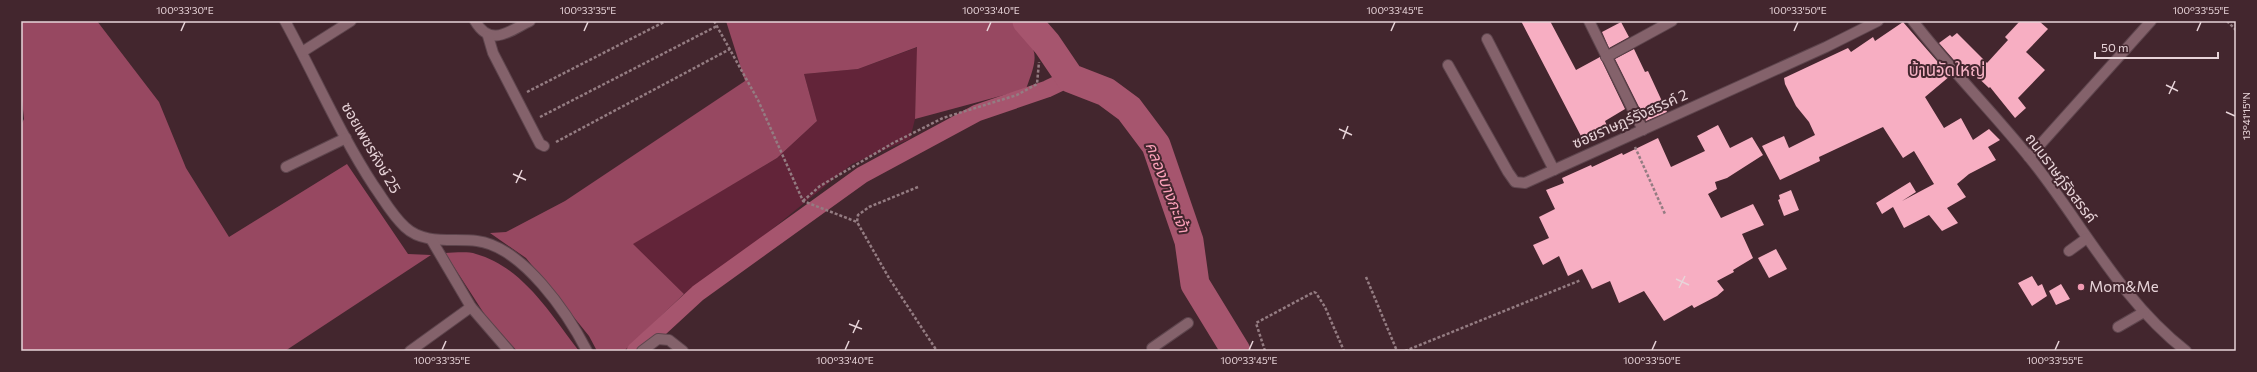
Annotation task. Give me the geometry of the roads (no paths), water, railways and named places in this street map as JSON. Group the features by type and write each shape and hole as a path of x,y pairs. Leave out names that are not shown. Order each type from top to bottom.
{"street":[{"name":"ซอยเพชรหึงษ์ 25","path":"285,21 358,161 391,212 406,228 431,239 478,241 497,248 515,259 551,296 574,325 587,351"},
{"path":"302,52 351,21"},
{"path":"475,21 480,30 488,36 493,53 540,144 544,146"},
{"path":"488,36 498,36 530,21"},
{"path":"1588,21 1642,130"},
{"path":"1606,56 1672,21"},
{"name":"ซอยราษฎร์รังสรรค์ 2","path":"1448,65 1508,172 1516,182 1525,183 1878,21"},
{"name":"ถนนราษฎ์รังสรรค์","path":"1913,21 1936,51 2029,157 2087,238 2144,312 2158,328 2186,351"},
{"path":"2029,157 2151,21"},
{"path":"1487,39 1554,170"},
{"path":"286,167 346,138"},
{"path":"2069,251 2087,238"},
{"path":"431,239 471,307 509,351"},
{"path":"410,351 471,307"},
{"path":"2118,327 2144,312"},
{"path":"1152,350 1188,323"},
{"path":"642,351 658,339 669,340 683,351"}],"waterway":[{"name":"คลองบางกะเจ้า","path":"1027,21 1047,44 1070,78 1106,92 1129,109 1156,145 1189,241 1195,284 1236,351"},
{"path":"635,351 698,293 862,175 977,113 1047,89 1070,78"}],"place":[{"name":"Mom&Me","path":"2081,287"}],"district":[{"name":"บ้านวัดใหญ่","path":"1947,70"}]}
